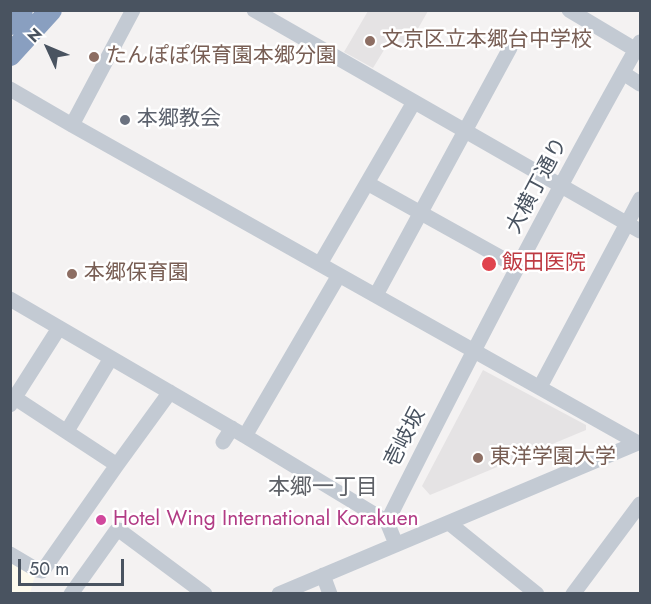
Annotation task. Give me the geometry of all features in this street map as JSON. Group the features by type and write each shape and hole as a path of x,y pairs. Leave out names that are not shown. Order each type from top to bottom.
{"highway":[{"path":"10,24 22,10"},
{"path":"10,55 51,10"}],"street":[{"path":"72,125 133,10"},
{"path":"254,10 634,227"},
{"path":"569,10 638,46"},
{"name":"大横丁通り","path":"474,350 638,46"},
{"path":"376,296 510,48"},
{"path":"623,74 640,84"},
{"path":"10,89 639,442"},
{"path":"320,264 414,102"},
{"path":"367,183 518,267"},
{"path":"540,387 634,227 640,199"},
{"path":"245,436 339,274"},
{"path":"10,299 232,428 387,522 396,544"},
{"path":"59,328 13,402 67,431 117,465"},
{"name":"壱岐坂","path":"387,522 474,350"},
{"path":"67,431 111,358"},
{"path":"10,554 37,570 44,569 170,392"},
{"path":"223,442 232,428"},
{"path":"279,594 639,442"},
{"path":"573,594 640,504"},
{"path":"449,523 537,594"},
{"path":"71,594 118,530 205,594"},
{"path":"323,575 330,594"}],"shaded area":[{"name":"文京区立本郷台中学校","path":"368,11 428,11 408,46 392,37 373,68 344,52"},
{"name":"東洋学園大学","path":"483,370 586,425 586,430 430,495 422,486"},
{"path":"10,558 36,572 30,593 11,593"}],"place":[{"name":"文京区立本郷台中学校","path":"370,41"},
{"name":"たんぽぽ保育園本郷分園","path":"94,57"},
{"name":"本郷教会","path":"125,120"},
{"name":"飯田医院","path":"489,264"},
{"name":"本郷保育園","path":"72,274"},
{"name":"東洋学園大学","path":"478,458"},
{"name":"Hotel Wing International Korakuen","path":"101,520"}],"district":[{"name":"本郷一丁目","path":"323,489"}]}
